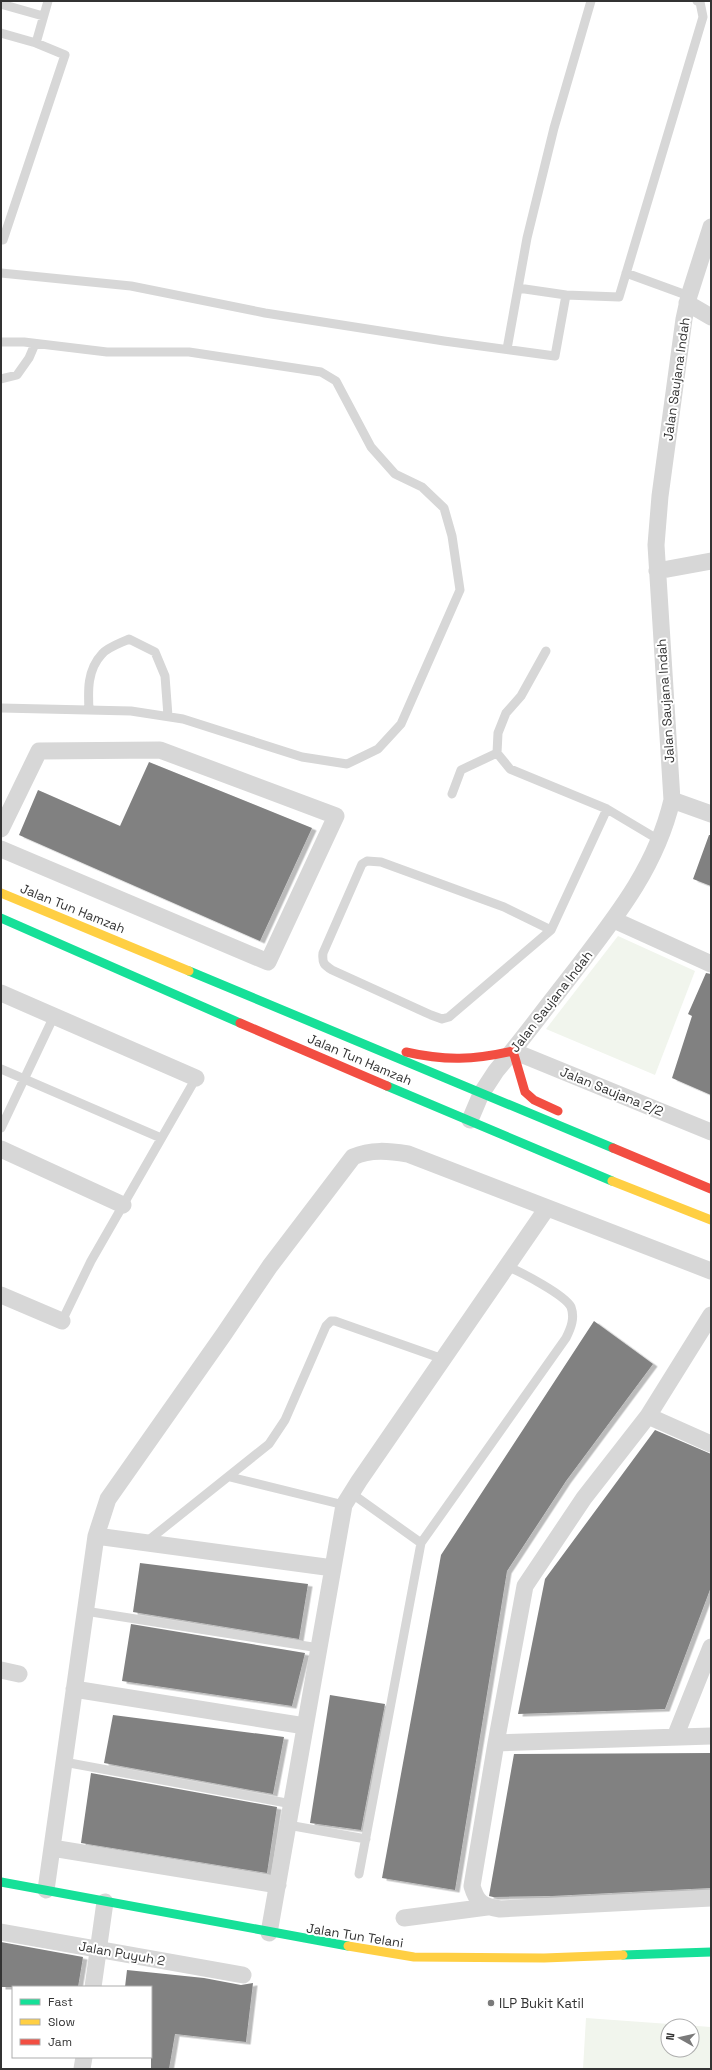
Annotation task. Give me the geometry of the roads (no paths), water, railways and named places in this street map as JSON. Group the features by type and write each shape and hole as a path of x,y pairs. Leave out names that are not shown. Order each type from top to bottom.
{"main road":[{"path":"12,887 88,929"},
{"name":"Jalan Tun Hamzah","path":"1,893 711,1189"},
{"name":"Jalan Tun Hamzah","path":"1,918 209,1010 600,1176 711,1220"},
{"path":"288,1012 402,1051 429,1058 456,1060 480,1059 512,1051 525,1092 534,1100 565,1114"},
{"path":"592,1129 680,1176"},
{"path":"600,1176 701,1223 711,1231"},
{"name":"Jalan Tun Telani","path":"1,1882 381,1953 441,1958 544,1958 711,1952"}],"street":[{"name":"Jalan Saujana Indah","path":"470,1120 481,1094 496,1071 614,920 644,874 660,840 672,800 657,571 657,520 688,300 711,227"},
{"path":"688,300 711,317"},
{"path":"657,571 711,560"},
{"path":"1,829 39,751 160,750 336,816 268,962 1,849"},
{"path":"672,800 711,814"},
{"path":"614,920 711,964"},
{"path":"1,993 196,1078"},
{"name":"Jalan Saujana 2/2","path":"512,1051 711,1132"},
{"path":"1,1149 123,1205"},
{"path":"46,1890 96,1536 108,1499 270,1266 353,1157 364,1152 388,1151 408,1154 711,1271"},
{"path":"269,1933 333,1568 348,1499 547,1208"},
{"path":"1,1295 62,1321"},
{"path":"487,1907 476,1899 472,1886 496,1743 525,1586 584,1498 648,1416 711,1315"},
{"path":"648,1416 711,1444"},
{"path":"96,1536 333,1568"},
{"path":"675,1737 711,1647"},
{"path":"1,1670 19,1674"},
{"path":"74,1689 305,1726"},
{"path":"496,1743 711,1736"},
{"path":"52,1848 278,1885"},
{"path":"404,1918 487,1907 500,1909 711,1898"},
{"path":"93,1986 105,1902"},
{"name":"Jalan Puyuh 2","path":"1,1932 243,1975"},
{"path":"82,2069 84,2058"}],"lane":[{"path":"36,43 48,1"},
{"path":"507,349 530,223 554,128 591,1"},
{"path":"518,288 566,295 619,297 703,17 700,2 697,1"},
{"path":"1,4 43,16"},
{"path":"1,32 36,43 65,55 3,240 1,239"},
{"path":"1,273 131,286 265,313 555,356 566,295"},
{"path":"626,273 688,300"},
{"path":"1,342 35,344 107,352 189,352 321,372 336,381 371,447 395,474 422,487 444,508 452,536 460,590 401,724 378,749 347,764 302,756 183,719 168,716 131,711 1,708"},
{"path":"1,380 17,375 35,344"},
{"path":"89,710 88,682 102,653 129,639 155,652 165,676 168,716"},
{"path":"546,651 521,696 506,713 498,733 497,754 510,769 608,809 660,840"},
{"path":"452,794 461,770 497,754"},
{"path":"552,930 504,907 381,862 367,861 362,864 323,953 322,961 324,965 332,970 431,1016 442,1018 456,1013 552,930 608,809"},
{"path":"1,1128 54,1016"},
{"path":"1,1070 161,1138"},
{"path":"62,1321 91,1261 196,1078"},
{"path":"359,1874 421,1543 566,1338 571,1327 573,1316 570,1306 534,1278 508,1267"},
{"path":"145,1543 230,1477 269,1444 277,1433 326,1326 330,1322 335,1321 443,1359"},
{"path":"230,1477 348,1499 421,1543"},
{"path":"85,1611 319,1648"},
{"path":"64,1762 292,1804"},
{"path":"288,1825 366,1838"}],"place":[{"name":"ILP Bukit Katil","path":"491,2003"}]}
